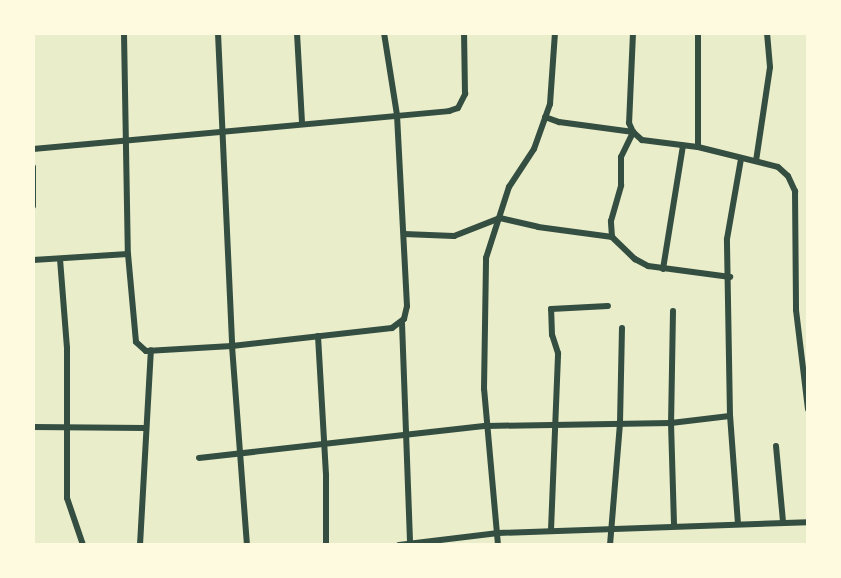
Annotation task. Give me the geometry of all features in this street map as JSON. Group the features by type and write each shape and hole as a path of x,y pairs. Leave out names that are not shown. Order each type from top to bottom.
{"street":[{"path":"124,33 128,254 136,342 146,351 232,346 392,328 402,322"},
{"path":"218,33 232,346 247,545"},
{"path":"297,33 302,122"},
{"path":"384,33 397,115 404,234 407,306 402,322 410,545"},
{"path":"33,149 458,108 466,94 464,33"},
{"path":"498,545 485,426 486,258 509,187 534,149 550,104 555,33"},
{"path":"633,33 629,123 633,132 642,140 698,147 778,167 788,176 795,191 795,290 808,409"},
{"path":"698,33 698,147"},
{"path":"757,161 770,67 767,33"},
{"path":"545,117 559,122 633,132"},
{"path":"612,237 611,221 621,186 621,157 633,132"},
{"path":"663,269 683,146"},
{"path":"738,524 730,416 730,277 727,239 741,159"},
{"path":"33,167 33,206"},
{"path":"404,234 454,236 500,218 538,227 612,237 642,264 730,277"},
{"path":"33,260 128,254"},
{"path":"60,259 67,348 67,498 83,545"},
{"path":"551,530 558,353 552,335 551,309 608,306"},
{"path":"673,311 671,423 674,524"},
{"path":"610,545 620,423 621,328"},
{"path":"318,336 326,545"},
{"path":"140,545 150,351"},
{"path":"199,458 485,426 671,423 730,416"},
{"path":"33,427 146,428"},
{"path":"776,446 783,521"},
{"path":"399,545 498,533 551,530 674,524 808,522"}]}
